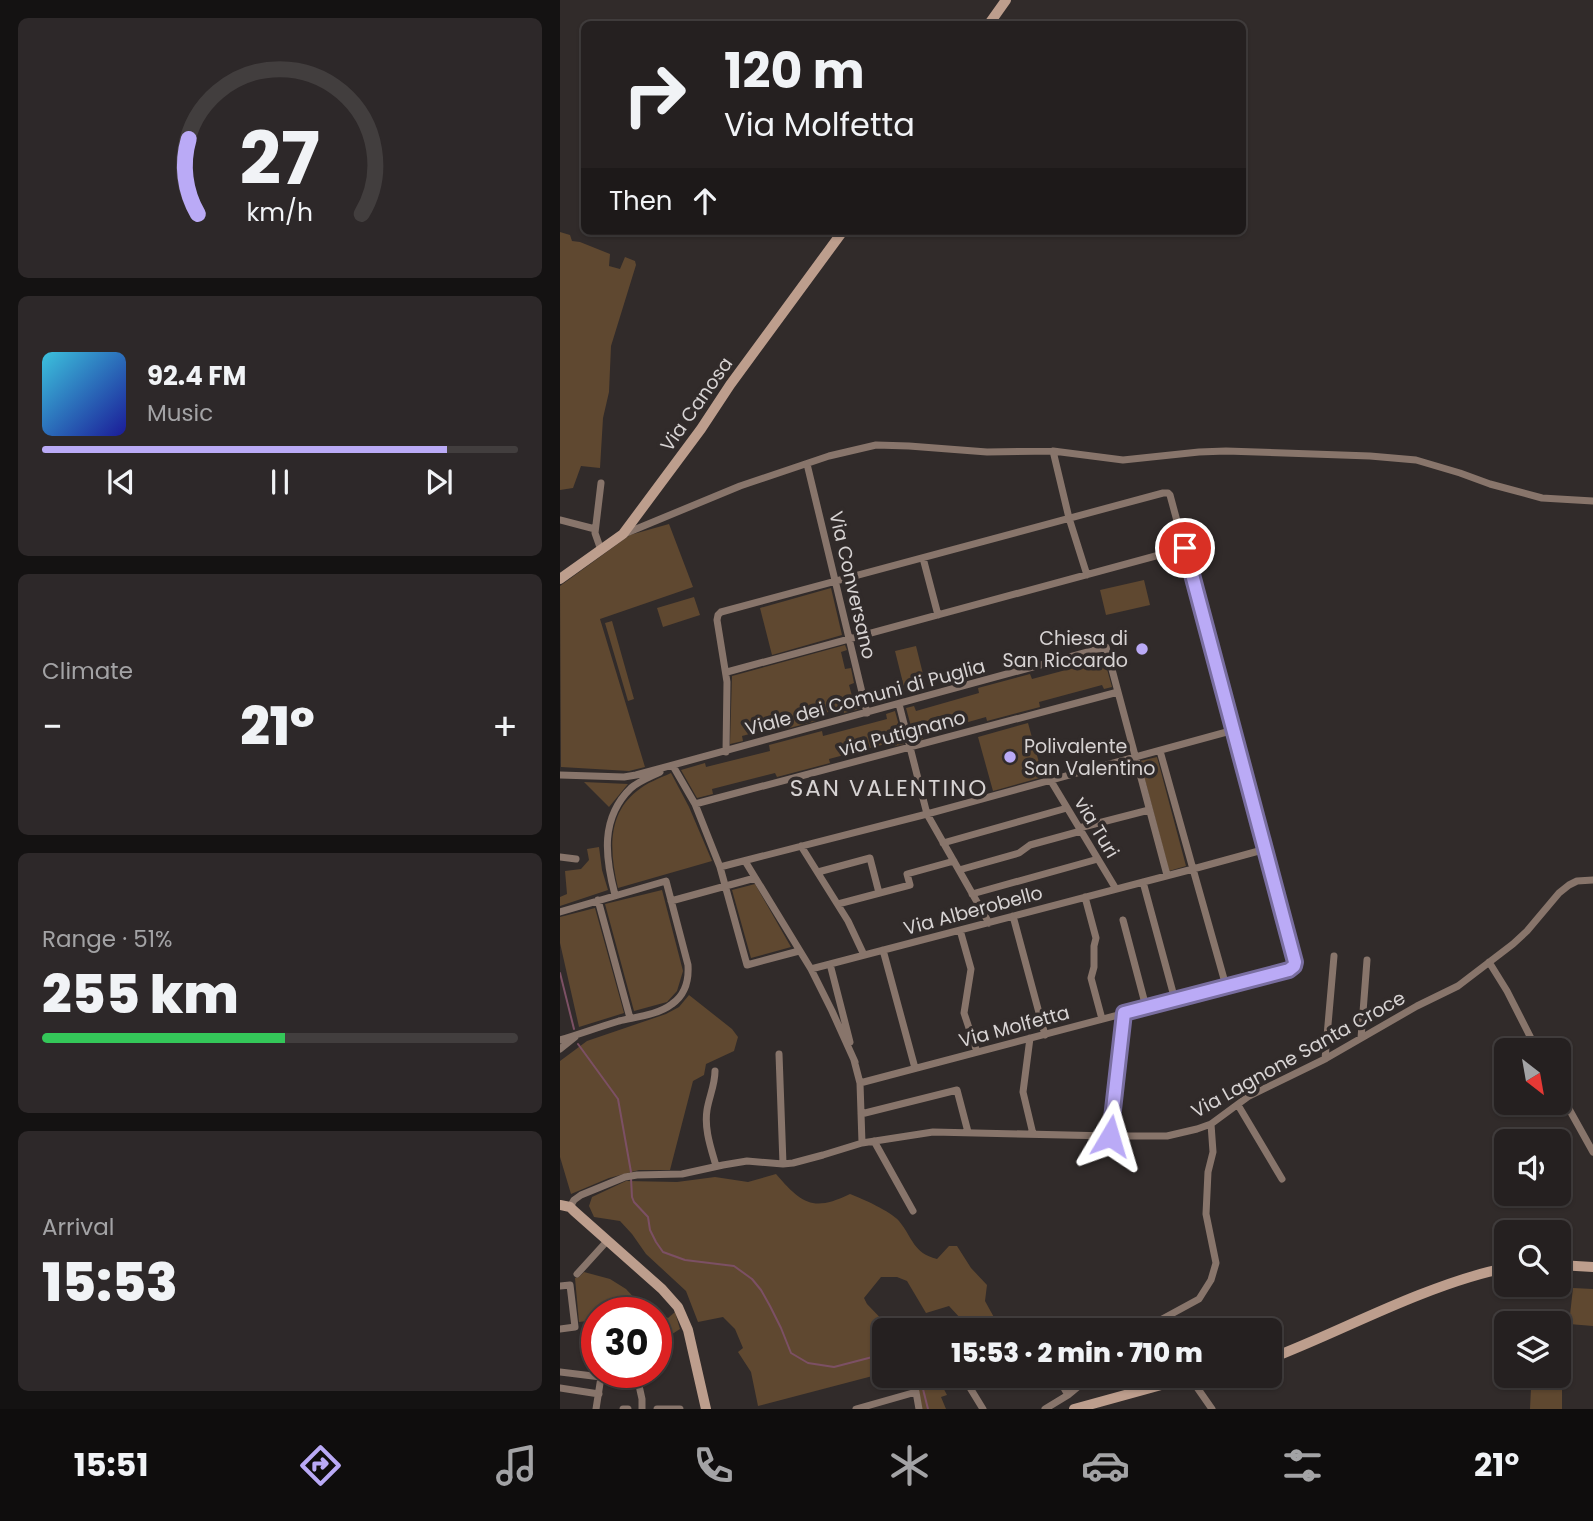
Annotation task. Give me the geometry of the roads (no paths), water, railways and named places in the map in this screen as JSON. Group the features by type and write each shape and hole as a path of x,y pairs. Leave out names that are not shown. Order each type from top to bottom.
{"main road":[{"path":"991,21 1006,0"},
{"name":"Via Canosa","path":"560,579 623,534 840,235"},
{"path":"565,1206 608,1240 662,1289 681,1312 688,1330 706,1409"},
{"path":"1571,1266 1593,1267"},
{"path":"1282,1353 1446,1285 1494,1270"},
{"path":"1074,1409 1086,1408 1152,1388"}],"street":[{"path":"623,534 740,486 876,445 987,452 1053,451 1123,460 1226,451 1370,456 1416,460 1542,498 1593,501"},
{"path":"1053,451 1069,518 1087,575"},
{"name":"Via Conversano","path":"807,464 867,713"},
{"path":"601,483 595,529 601,550"},
{"path":"726,752 727,672 718,620 720,612 1166,492 1170,495 1185,548 1266,849 1193,869"},
{"path":"560,520 595,529"},
{"path":"727,672 1185,548"},
{"path":"923,558 938,615"},
{"name":"Viale dei Comuni di Puglia","path":"560,775 624,777 673,766 1106,647 1167,875"},
{"name":"via Putignano","path":"695,804 1118,692"},
{"path":"899,704 927,814 989,923"},
{"path":"719,867 927,814 1234,730"},
{"path":"1160,751 1226,986"},
{"path":"615,895 606,848 614,810 631,788 673,766 695,804 719,867 747,965 799,951"},
{"name":"via Turi","path":"1051,780 1116,889"},
{"path":"943,842 1067,808"},
{"path":"959,870 1019,853 1030,845 1149,810"},
{"path":"801,846 838,904 864,955"},
{"name":"Via Molfetta","path":"860,1083 1289,970 1294,966 1295,959 1266,849"},
{"path":"560,857 576,859"},
{"path":"818,872 870,858 879,893"},
{"path":"972,894 1098,859"},
{"path":"745,861 811,969 855,1062"},
{"path":"838,904 910,885 907,874 954,861"},
{"name":"Via Alberobello","path":"811,969 1193,869"},
{"path":"671,901 755,878"},
{"name":"Via Lagnone Santa Croce","path":"565,1206 581,1195 625,1177 682,1174 747,1161 783,1164 823,1156 862,1143 933,1132 1167,1136 1197,1129 1211,1124 1249,1096 1325,1059 1417,1006 1458,986 1527,931 1569,885 1577,881 1593,880"},
{"path":"560,912 666,881 688,965 686,985 679,998 670,1006 560,1040"},
{"path":"1143,882 1175,1000"},
{"path":"1085,897 1096,937 1091,978 1102,1019"},
{"path":"598,900 630,1018"},
{"path":"1013,916 1045,1035"},
{"path":"1123,920 1146,1007"},
{"path":"960,930 971,970 964,1013 976,1052"},
{"path":"883,950 915,1068"},
{"path":"1325,1059 1334,956"},
{"path":"1362,1038 1367,960"},
{"path":"1489,962 1531,1038"},
{"path":"830,964 860,1083 862,1143"},
{"path":"1110,1136 1124,1013"},
{"path":"560,1049 578,1034"},
{"path":"1030,1038 1023,1092 1033,1134"},
{"path":"779,1054 783,1164"},
{"path":"715,1071 706,1111 706,1128 716,1166"},
{"path":"861,1114 957,1090 968,1132"},
{"path":"1238,1105 1282,1179"},
{"path":"1572,1114 1593,1152"},
{"path":"1164,1318 1199,1299 1211,1280 1216,1263 1206,1214 1208,1171 1213,1152 1211,1124"},
{"path":"874,1141 913,1211"},
{"path":"577,1275 608,1240"},
{"path":"560,1286 570,1285 575,1327 560,1329"},
{"path":"560,1372 601,1377 596,1409"},
{"path":"560,1388 599,1394"},
{"path":"640,1388 642,1409"},
{"path":"914,1388 919,1409"},
{"path":"970,1388 983,1409"},
{"path":"1064,1388 1068,1395"},
{"path":"1045,1409 1076,1388"},
{"path":"1199,1388 1212,1409"},
{"path":"856,1409 916,1392"},
{"path":"657,1409 680,1408"}],"waterway":[{"path":"560,973 574,1029"},
{"path":"578,1044 618,1099 631,1172"},
{"path":"631,1178 634,1202 648,1217 650,1230 663,1252 685,1260 734,1266 752,1279 770,1306 791,1353 808,1363 834,1367 872,1357"},
{"path":"923,1388 928,1409"}],"place":[{"name":"Chiesa di San Riccardo","path":"1142,649"},
{"name":"Polivalente San Valentino","path":"1010,757"}],"district":[{"name":"SAN VALENTINO","path":"889,788"}]}
